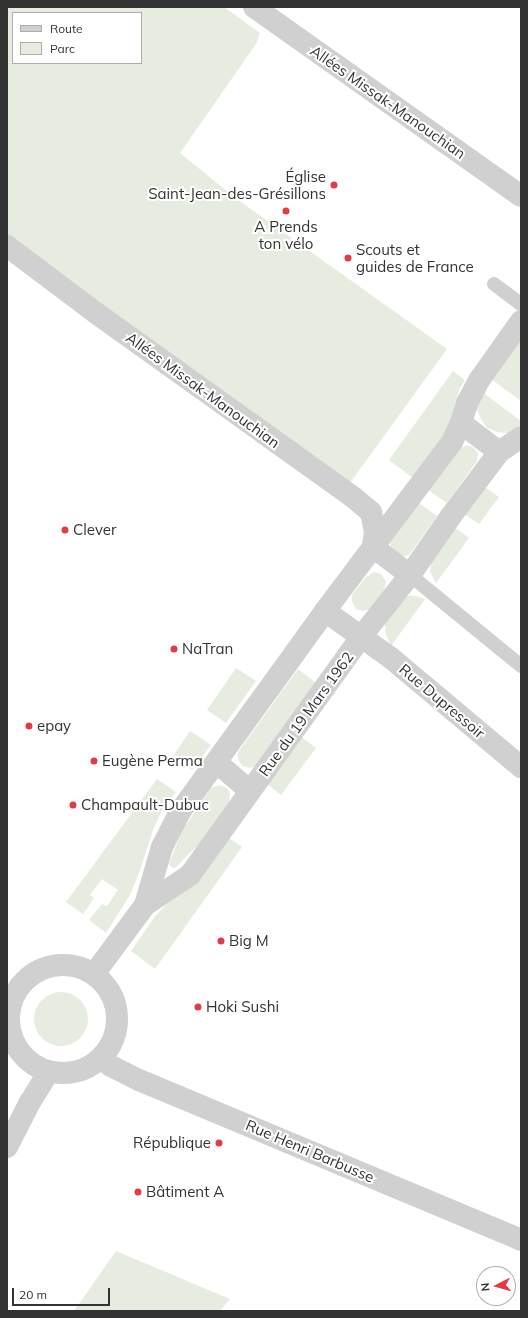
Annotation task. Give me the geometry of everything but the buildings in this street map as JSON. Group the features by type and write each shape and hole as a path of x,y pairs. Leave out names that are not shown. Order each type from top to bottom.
{"street":[{"name":"Allées Missak-Manouchian","path":"254,7 521,196"},
{"name":"Allées Missak-Manouchian","path":"7,246 96,313 371,512 375,532 373,547"},
{"name":"Rue du 19 Mars 1962","path":"145,905 162,847 179,813 325,611 452,442 461,423 467,403 480,379 521,321"},
{"path":"461,423 499,452"},
{"name":"Rue du 19 Mars 1962","path":"94,974 145,905 190,875 361,637 410,575 451,516 499,452 521,437"},
{"path":"373,547 410,575"},
{"name":"Rue du 19 Mars 1962","path":"325,611 361,637"},
{"name":"Rue Dupressoir","path":"361,637 391,658 521,767"},
{"name":"Rue du 19 Mars 1962","path":"216,762 250,791"},
{"path":"62,965 79,968 94,974 106,986 113,1000 117,1015 116,1031 110,1045 101,1058 90,1066 77,1072 63,1074 49,1072 35,1066 24,1057 15,1045 10,1031 8,1016 12,1001 12,985 45,968 62,965"},
{"name":"Rue Henri Barbusse","path":"101,1058 110,1066 139,1080 521,1240"},
{"path":"7,1148 30,1102 49,1072"}],"lane":[{"path":"494,284 521,304"},
{"path":"410,575 521,666"}],"green space":[{"path":"7,7 224,7 260,33 256,44 180,153 234,197 447,349 350,483 7,236"},
{"path":"521,338 521,401 491,379"},
{"path":"453,371 465,380 459,390 454,410 445,434 413,478 389,460"},
{"path":"481,391 521,421 521,424 516,429 507,433 497,432 487,428 477,410 477,400"},
{"path":"467,445 473,447 478,453 477,461 447,503 428,490 457,450"},
{"path":"483,486 499,497 479,524 463,513"},
{"path":"419,503 437,516 409,555 402,557 391,549 390,542"},
{"path":"453,526 469,538 436,583 430,572 431,562"},
{"path":"374,572 381,574 386,582 384,591 371,609 363,611 356,609 352,602 352,595 366,577"},
{"path":"411,595 425,599 391,646 386,634 385,625 388,616 402,599"},
{"path":"236,668 256,681 226,723 207,710"},
{"path":"298,669 316,683 256,766 250,768 242,766 238,759 238,752"},
{"path":"190,731 211,745 192,770 173,756"},
{"path":"300,736 316,748 281,795 266,783"},
{"path":"157,779 176,792 164,806 153,830 130,895 106,933 89,920 102,904 107,906 118,890 102,879 90,895 94,898 83,914 66,902"},
{"path":"219,785 227,788 230,794 229,803 200,843 175,868 171,867 169,863 183,829 211,788"},
{"path":"228,837 242,847 155,969 131,951 156,915"},
{"path":"61,992 71,994 80,1000 86,1009 88,1019 86,1029 80,1038 71,1044 61,1046 51,1044 42,1038 36,1029 34,1019 36,1009 42,1000 51,994"},
{"path":"116,1251 230,1299 220,1311 74,1311"}],"place":[{"name":"Église Saint-Jean-des-Grésillons","path":"334,185"},
{"name":"A Prends ton vélo","path":"286,211"},
{"name":"Scouts et guides de France","path":"348,258"},
{"name":"Clever","path":"65,530"},
{"name":"NaTran","path":"174,649"},
{"name":"epay","path":"29,726"},
{"name":"Eugène Perma","path":"94,761"},
{"name":"Champault-Dubuc","path":"73,805"},
{"name":"Big M","path":"221,941"},
{"name":"Hoki Sushi","path":"198,1007"},
{"name":"République","path":"219,1143"},
{"name":"Bâtiment A","path":"138,1192"}]}
